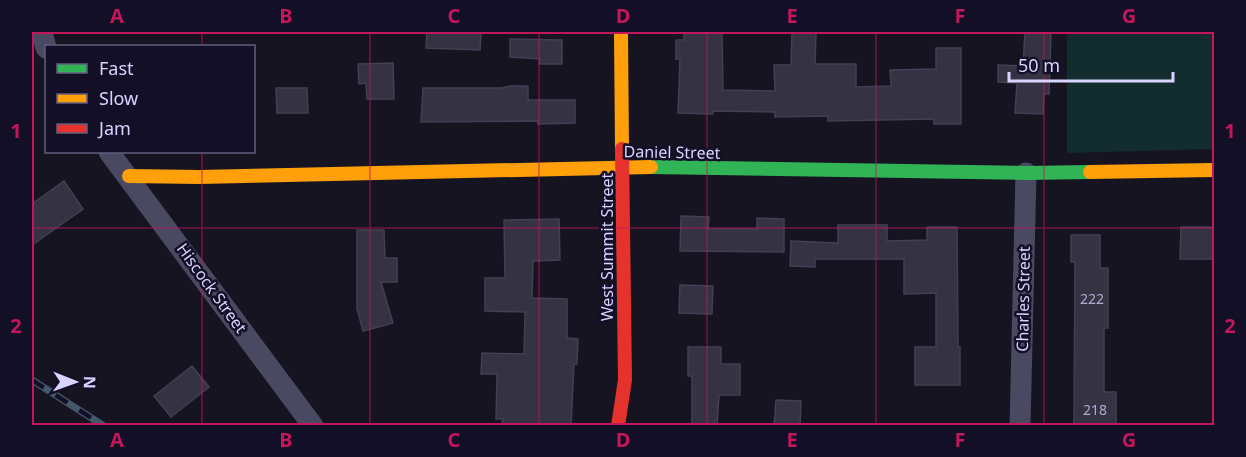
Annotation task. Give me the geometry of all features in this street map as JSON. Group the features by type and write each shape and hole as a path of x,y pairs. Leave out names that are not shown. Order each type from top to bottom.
{"street":[{"name":"West Summit Street","path":"618,426 625,380 621,32"},
{"name":"Hiscock Street","path":"110,153 313,426"},
{"name":"Daniel Street","path":"129,176 211,177 623,167 1026,173 1215,170"},
{"name":"Charles Street","path":"1020,426 1026,173"}],"green space":[{"path":"1067,32 1214,32 1214,149 1067,153"}],"building":[{"path":"427,32 481,32 480,50 426,48"},
{"path":"684,32 722,32 723,90 775,91 774,65 791,65 792,32 816,32 815,64 856,64 856,87 891,86 890,70 936,69 936,48 961,48 961,124 934,124 934,119 828,121 828,116 775,117 775,112 678,113 680,59 676,59 676,40 684,40"},
{"path":"1025,32 1051,32 1049,94 1044,94 1043,114 1015,113 1017,83 998,82 998,65 1023,66"},
{"path":"510,39 562,40 562,64 539,64 540,59 510,57"},
{"path":"393,63 394,99 367,99 366,83 359,84 358,64"},
{"path":"528,86 528,100 575,100 575,123 421,122 423,88 502,88"},
{"path":"276,88 307,88 308,113 277,113"},
{"path":"64,181 83,209 32,245 32,204"},
{"path":"681,216 709,217 708,229 757,229 757,218 784,219 784,252 680,251"},
{"path":"559,219 560,260 533,261 532,298 567,299 567,338 578,339 577,364 574,364 571,426 501,426 503,419 496,419 497,374 481,374 482,353 524,354 525,312 485,311 485,278 505,278 504,220"},
{"path":"838,225 887,225 887,241 927,240 927,227 957,227 960,385 915,385 915,347 936,347 936,293 904,294 904,259 815,259 815,267 790,266 791,241 838,243"},
{"path":"1181,227 1215,227 1215,259 1180,259"},
{"path":"357,230 384,230 385,258 397,258 397,282 381,282 393,323 363,331 357,309"},
{"path":"1071,235 1100,235 1100,268 1108,268 1108,328 1104,328 1104,392 1116,392 1116,426 1074,426 1075,262 1071,262"},
{"path":"680,285 713,286 712,314 679,313"},
{"path":"688,347 721,347 721,364 740,364 740,395 719,395 717,426 692,426 692,376 688,376"},
{"path":"192,366 209,387 171,417 154,396"},
{"path":"776,400 801,401 800,426 774,426"}],"railway":[{"path":"32,380 104,426"}],"traffic: fast":[{"path":"651,167 1090,172"}],"traffic: slow":[{"path":"621,32 622,149"},
{"path":"129,176 199,177 651,167"},
{"path":"1090,172 1214,170"}],"traffic: jam":[{"path":"618,426 625,380 622,149"}]}
